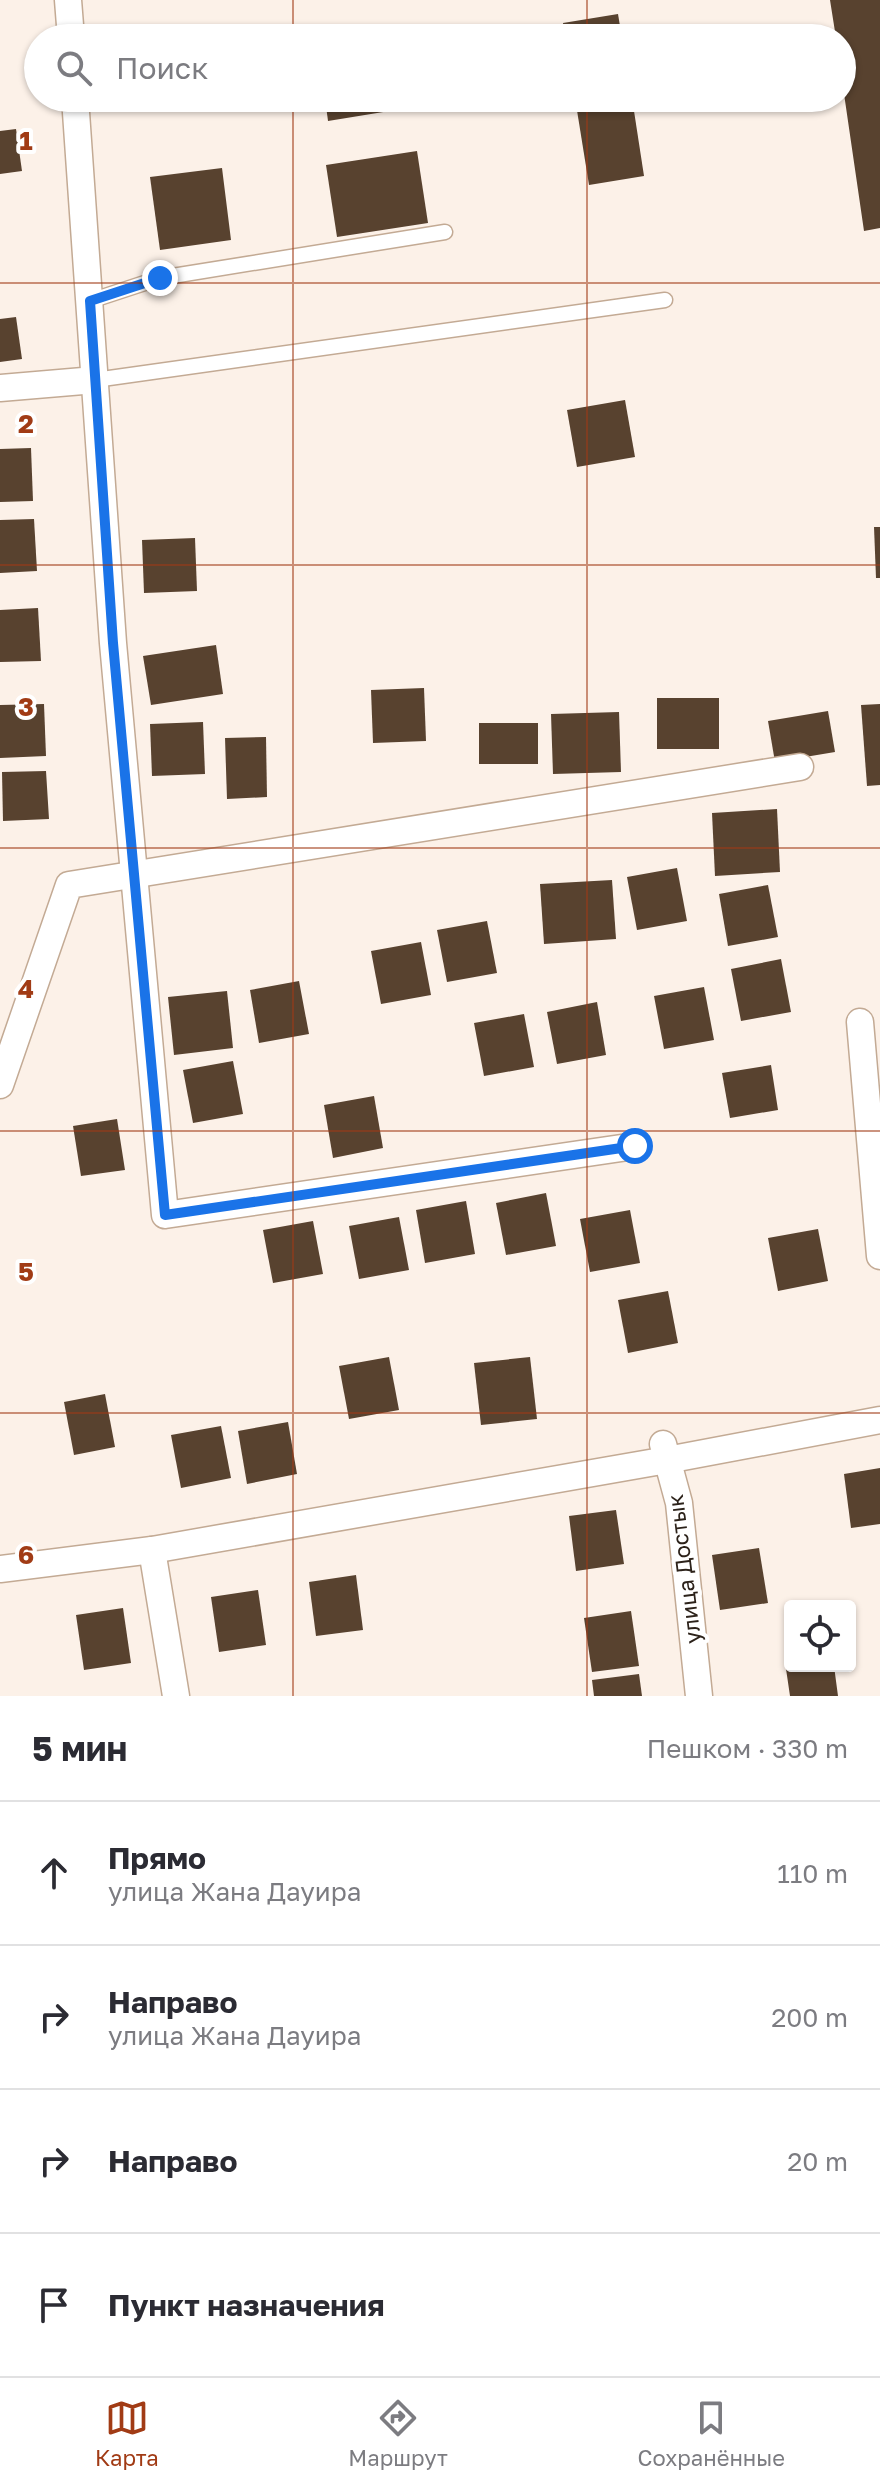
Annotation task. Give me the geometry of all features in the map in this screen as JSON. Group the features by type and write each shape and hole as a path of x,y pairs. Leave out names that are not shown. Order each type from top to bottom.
{"street":[{"path":"68,0 70,24"},
{"path":"76,112 113,643 165,1215 635,1146"},
{"path":"0,388 95,380"},
{"path":"0,1085 69,885 800,767"},
{"path":"860,1022 880,1256"},
{"path":"0,1569 152,1550 665,1452 880,1420"},
{"name":"улица Достык","path":"665,1452 679,1503 699,1696"},
{"path":"152,1550 176,1696"}],"lane":[{"path":"90,301 160,278 445,232"},
{"path":"95,380 665,300"}],"building":[{"path":"830,0 880,0 880,228 864,231 847,112 856,112 856,24 834,24"},
{"path":"618,14 620,24 563,24"},
{"path":"327,112 383,112 328,121"},
{"path":"577,112 634,112 644,176 589,185"},
{"path":"16,129 22,171 0,174 0,131"},
{"path":"417,151 428,223 337,237 326,165"},
{"path":"222,168 231,240 160,250 150,177"},
{"path":"16,317 22,359 0,362 0,319"},
{"path":"625,400 635,457 577,467 567,410"},
{"path":"31,448 33,501 0,502 0,449"},
{"path":"34,519 37,571 0,573 0,520"},
{"path":"874,527 880,527 880,578 876,578"},
{"path":"195,538 197,591 144,593 142,540"},
{"path":"38,608 41,661 0,662 0,610"},
{"path":"216,645 223,694 151,705 143,656"},
{"path":"424,688 426,741 373,743 371,690"},
{"path":"657,698 719,698 719,749 657,749"},
{"path":"44,704 46,756 0,758 0,705"},
{"path":"880,704 880,785 867,786 861,705"},
{"path":"828,711 835,752 775,762 768,721"},
{"path":"619,712 621,772 553,774 551,714"},
{"path":"203,722 205,774 152,776 150,724"},
{"path":"479,723 538,723 538,764 479,764"},
{"path":"266,737 267,797 227,799 225,738"},
{"path":"46,771 49,819 3,821 2,772"},
{"path":"777,809 780,872 715,876 712,813"},
{"path":"677,868 687,921 637,930 627,877"},
{"path":"612,880 616,939 544,944 540,884"},
{"path":"768,885 778,937 728,946 719,894"},
{"path":"487,921 497,973 447,982 437,930"},
{"path":"421,942 431,995 381,1004 371,951"},
{"path":"781,959 791,1012 741,1021 731,969"},
{"path":"299,981 309,1034 259,1043 250,990"},
{"path":"704,987 714,1040 664,1049 654,996"},
{"path":"227,991 233,1048 174,1055 168,997"},
{"path":"597,1002 606,1055 557,1064 547,1012"},
{"path":"524,1014 534,1067 484,1076 474,1023"},
{"path":"233,1061 243,1114 193,1123 183,1070"},
{"path":"771,1065 778,1110 730,1118 722,1073"},
{"path":"374,1096 383,1148 333,1158 324,1105"},
{"path":"117,1119 125,1170 81,1176 73,1126"},
{"path":"546,1193 556,1246 506,1255 496,1203"},
{"path":"466,1201 475,1254 425,1263 416,1210"},
{"path":"630,1210 640,1263 590,1272 580,1219"},
{"path":"399,1217 409,1270 359,1279 349,1226"},
{"path":"313,1221 323,1274 273,1283 263,1230"},
{"path":"818,1229 828,1281 778,1291 768,1238"},
{"path":"668,1291 678,1343 628,1353 618,1300"},
{"path":"389,1357 399,1410 349,1419 339,1366"},
{"path":"530,1357 537,1419 481,1425 474,1363"},
{"path":"105,1394 115,1447 74,1455 64,1402"},
{"path":"288,1422 297,1474 247,1484 238,1431"},
{"path":"221,1426 231,1478 181,1488 171,1435"},
{"path":"880,1468 880,1524 851,1528 844,1474"},
{"path":"616,1510 624,1564 576,1571 569,1516"},
{"path":"759,1548 768,1603 720,1610 712,1555"},
{"path":"356,1575 363,1630 316,1636 309,1582"},
{"path":"258,1590 266,1645 219,1652 211,1597"},
{"path":"123,1608 131,1663 84,1670 76,1615"},
{"path":"631,1611 639,1666 592,1672 584,1618"},
{"path":"786,1672 835,1672 838,1696 790,1696"},
{"path":"639,1674 642,1696 594,1696 592,1680"}],"route":[{"path":"160,278 90,301 113,643 165,1215 635,1146"}]}
